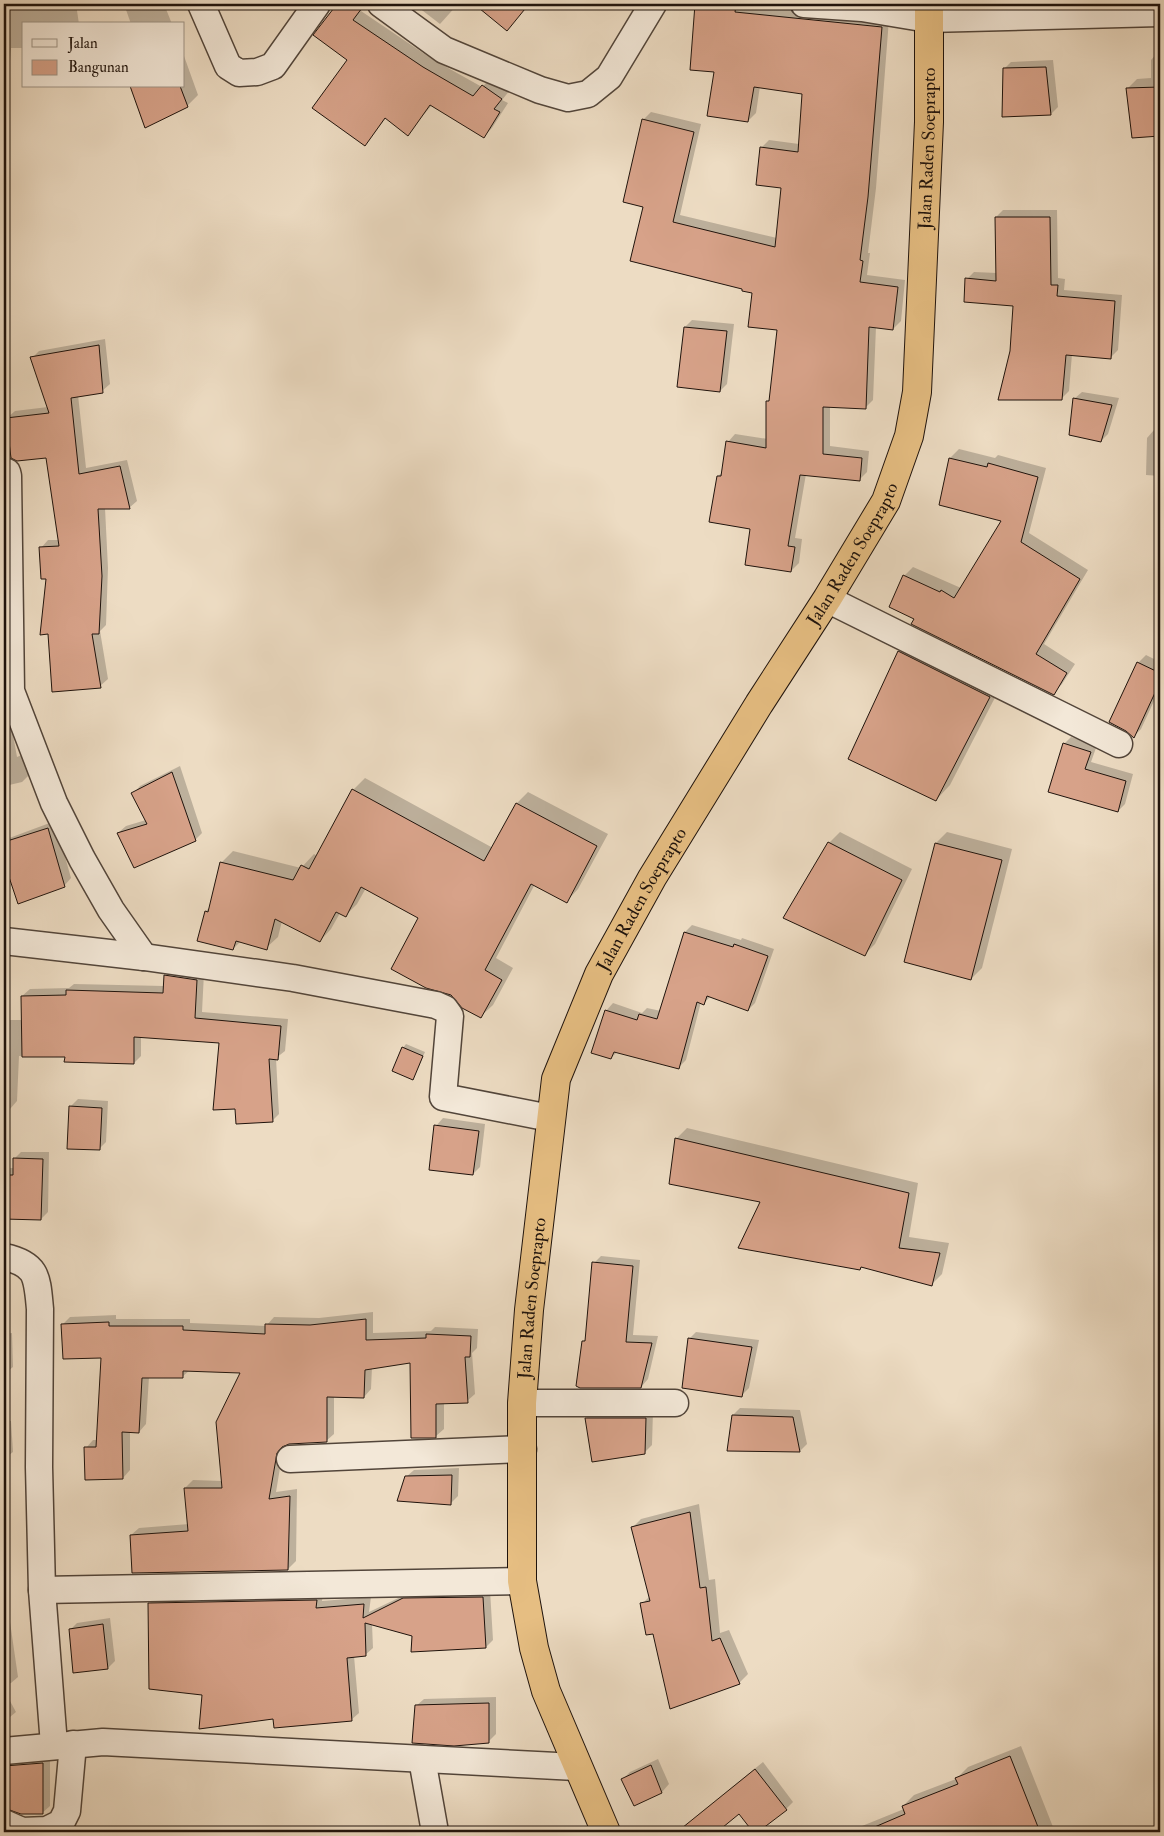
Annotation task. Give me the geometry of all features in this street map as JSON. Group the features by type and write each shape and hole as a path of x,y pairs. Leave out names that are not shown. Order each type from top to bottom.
{"highway":[{"name":"Jalan Raden Soeprapto","path":"606,1832 576,1767 546,1691 534,1648 522,1581 522,1403 529,1310 556,1079 599,974 652,878 828,599 886,501 909,436 917,392 923,272 929,122 928,11"}],"street":[{"path":"201,4 228,66 239,73 258,72 273,66 317,4"},
{"path":"381,4 444,50 540,90 568,98 588,94 609,77 653,4"},
{"path":"804,4 928,11 1160,13"},
{"path":"4,472 7,472 8,476 11,691 36,759 78,851 112,910 144,957"},
{"path":"828,599 1119,744"},
{"path":"4,941 144,957 293,978 436,1005 445,1009 450,1016 443,1097 550,1118"},
{"path":"4,1257 21,1262 32,1269 37,1283 40,1309 39,1467 42,1590 64,1744 67,1811 61,1823 47,1830 15,1829 4,1823"},
{"path":"522,1403 675,1403"},
{"path":"290,1458 523,1449"},
{"path":"42,1590 522,1581"},
{"path":"4,1752 64,1744 103,1742 576,1767"},
{"path":"422,1758 435,1832"}],"building":[{"path":"337,4 365,4 353,20 423,67 473,96 482,85 502,99 494,109 500,112 484,138 430,105 408,136 385,118 365,146 312,108 347,60 313,35"},
{"path":"474,4 529,4 507,31"},
{"path":"695,4 736,5 735,12 882,27 868,197 860,260 863,261 860,282 898,287 893,330 869,327 866,409 823,407 823,454 862,458 860,481 800,475 788,546 795,547 791,572 745,565 750,529 709,522 717,476 721,476 726,441 766,448 766,401 769,401 777,330 748,327 752,293 630,261 643,207 623,202 642,119 694,132 673,222 775,247 781,188 756,185 760,147 798,152 802,94 754,87 748,122 707,116 714,72 690,70"},
{"path":"1046,67 1051,115 1002,117 1003,68"},
{"path":"1160,87 1160,136 1132,138 1126,88"},
{"path":"131,88 181,88 188,107 145,128"},
{"path":"995,217 1050,217 1051,285 1058,285 1057,296 1115,301 1111,359 1066,355 1062,400 998,400 1010,351 1013,306 964,302 965,278 996,281"},
{"path":"684,327 727,331 720,392 677,387"},
{"path":"99,345 103,393 71,398 79,474 120,466 130,509 98,509 102,576 99,634 92,634 101,688 52,692 48,634 40,635 46,579 41,579 39,547 59,546 46,458 17,461 11,458 6,418 49,413 30,357"},
{"path":"1073,398 1112,405 1101,442 1069,435"},
{"path":"949,458 987,467 988,463 1038,477 1021,542 1080,579 1036,654 1067,673 1054,695 911,624 914,619 889,607 903,575 940,592 941,590 954,598 1001,521 939,505"},
{"path":"898,651 990,697 936,801 848,759"},
{"path":"1137,662 1160,673 1160,682 1134,738 1126,731 1109,722"},
{"path":"1063,743 1091,752 1085,769 1126,781 1118,812 1048,792"},
{"path":"172,772 196,841 134,868 117,833 147,824 131,793"},
{"path":"352,789 484,861 516,803 597,846 567,903 531,884 485,970 502,980 481,1018 462,1008 451,995 426,988 391,969 418,918 361,887 346,917 336,912 320,942 275,919 267,950 236,941 233,950 197,941 205,911 208,912 220,862 293,880 301,865 309,869"},
{"path":"48,828 65,887 18,904 4,862 4,842"},
{"path":"828,842 902,880 865,956 783,918"},
{"path":"935,843 1002,860 971,980 904,962"},
{"path":"684,932 733,947 734,944 768,956 748,1011 707,996 704,1005 697,1002 679,1069 614,1052 611,1059 591,1053 605,1010 637,1020 639,1014 657,1019"},
{"path":"164,975 197,980 195,1018 281,1026 278,1060 269,1059 273,1122 236,1124 235,1109 213,1110 219,1043 134,1037 134,1064 64,1062 65,1057 22,1057 21,996 66,995 66,990 163,993"},
{"path":"402,1047 423,1056 413,1080 392,1071"},
{"path":"69,1106 102,1108 100,1150 67,1149"},
{"path":"434,1125 479,1131 473,1175 429,1170"},
{"path":"675,1138 909,1193 899,1248 940,1253 932,1286 861,1267 860,1270 738,1248 760,1202 669,1184"},
{"path":"13,1158 43,1159 41,1220 4,1219 4,1175 13,1175"},
{"path":"592,1262 633,1266 626,1342 652,1343 641,1388 580,1388 576,1386 582,1341 585,1341"},
{"path":"366,1319 366,1340 426,1338 426,1334 471,1336 470,1357 465,1357 468,1403 436,1404 436,1438 411,1438 410,1363 365,1370 364,1398 327,1397 327,1442 289,1444 282,1447 277,1453 269,1499 290,1496 288,1570 132,1573 130,1535 188,1531 184,1488 222,1488 216,1422 240,1373 183,1371 183,1378 142,1378 139,1433 122,1432 123,1479 85,1480 84,1447 96,1447 101,1358 63,1359 61,1324 109,1322 109,1326 183,1326 183,1330 265,1334 265,1324 310,1325"},
{"path":"688,1338 752,1347 742,1397 682,1388"},
{"path":"732,1415 793,1417 800,1452 727,1451"},
{"path":"585,1418 646,1418 645,1454 592,1462"},
{"path":"452,1475 451,1505 397,1501 405,1476"},
{"path":"690,1512 700,1588 706,1587 712,1641 720,1638 740,1684 670,1709 653,1634 646,1635 640,1603 650,1601 631,1527"},
{"path":"483,1597 486,1648 411,1652 412,1636 365,1623 366,1656 347,1658 352,1721 274,1728 273,1719 199,1729 202,1695 149,1689 148,1603 317,1600 316,1608 364,1604 363,1618 403,1598"},
{"path":"103,1624 108,1669 73,1673 69,1629"},
{"path":"489,1703 489,1743 454,1746 412,1743 415,1705"},
{"path":"1010,1756 1040,1832 863,1832 905,1814 902,1806 958,1784 955,1778"},
{"path":"43,1763 43,1814 21,1814 4,1808 4,1766"},
{"path":"651,1765 662,1793 634,1806 621,1779"},
{"path":"755,1769 787,1810 758,1832 753,1832 739,1814 717,1832 677,1832"}]}
